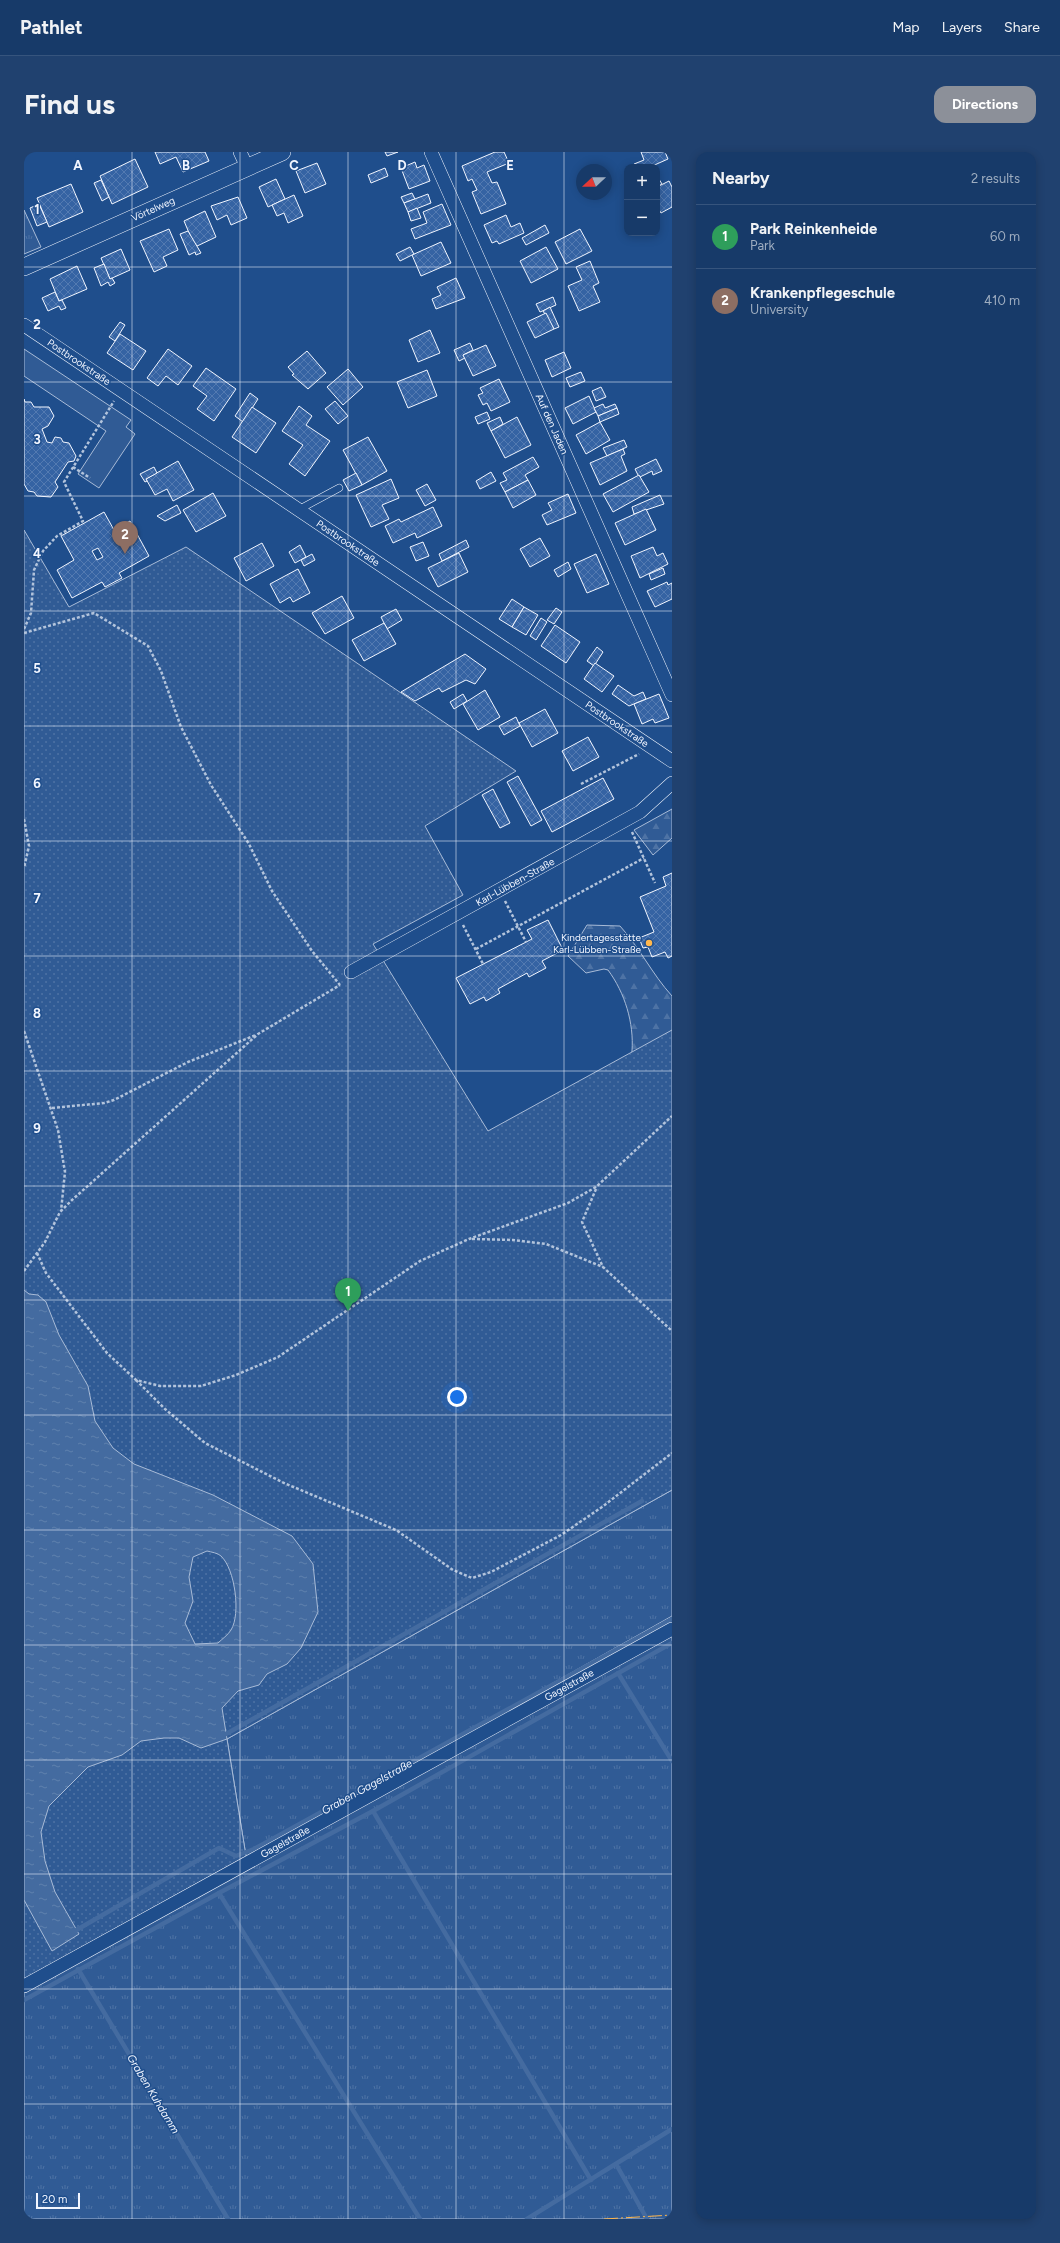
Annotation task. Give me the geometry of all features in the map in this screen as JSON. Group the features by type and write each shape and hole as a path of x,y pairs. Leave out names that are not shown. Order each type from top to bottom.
{"street":[{"name":"Vörtelweg","path":"24,267 244,160 282,152"},
{"name":"Auf den Jaden","path":"432,152 672,695"},
{"name":"Postbrookstraße","path":"24,325 672,760"},
{"name":"Karl-Lübben-Straße","path":"351,972 640,812 672,782"},
{"name":"Gagelstraße","path":"24,1986 672,1628"}],"lane":[{"path":"298,510 339,488"}],"path":[{"path":"24,629 31,613 34,570 43,551 57,536 83,521 64,482 121,390"},
{"path":"73,467 90,478"},
{"path":"24,633 94,613 148,646 161,671 181,727 211,785 249,844 272,891 312,951 340,985"},
{"path":"581,784 651,747"},
{"path":"24,819 29,846 24,868"},
{"path":"627,819 655,882"},
{"path":"476,949 644,858"},
{"path":"499,890 526,942"},
{"path":"457,914 483,964"},
{"path":"52,1108 76,1107 114,1100 188,1062 258,1034 340,985 351,972"},
{"path":"24,1031 39,1077 52,1108 65,1172 60,1212 45,1242 24,1271"},
{"path":"60,1212 258,1034"},
{"path":"136,1380 160,1386 201,1386 236,1375 278,1357 420,1261 469,1239 568,1203 596,1187 672,1116"},
{"path":"596,1187 582,1222 603,1267"},
{"path":"469,1239 513,1240 546,1244 603,1267 672,1331"},
{"path":"37,1253 46,1273 107,1353 165,1409 205,1443 284,1483 396,1530 453,1570 472,1578 491,1572 561,1535 608,1503 672,1453"}],"green space":[{"path":"24,210 41,247 24,254"},
{"path":"24,530 69,607 186,547 516,771 425,826 463,895 373,944 488,1131 672,1030 672,1490 227,1739 246,1856 24,1979"},
{"path":"672,809 672,838 653,855 634,830"},
{"path":"587,925 620,926 672,996 672,1103 622,1080 632,1051 630,1019 624,998 608,970 604,969 586,973 568,956"},
{"path":"672,1490 672,1616 246,1856 227,1739"},
{"path":"672,1636 672,2219 24,2219 24,1992"}],"shaded area":[{"path":"24,349 131,420 126,427 135,434 99,488 78,474 106,431 24,376"}],"water":[{"path":"24,1290 29,1294 38,1295 46,1302 59,1335 88,1386 95,1421 113,1448 134,1464 213,1495 292,1536 313,1564 318,1612 301,1648 287,1664 267,1674 259,1685 238,1691 222,1708 227,1739 201,1748 179,1738 141,1741 122,1755 88,1767 49,1806 41,1832 45,1861 55,1892 79,1934 52,1951 24,1900","holes":["207,1551 216,1553 226,1562 233,1581 236,1614 231,1630 218,1643 195,1644 185,1623 193,1601 189,1577 193,1557"]}],"building":[{"path":"155,152 205,152 209,161 183,172 176,157 160,164"},
{"path":"385,152 398,152 387,156"},
{"path":"495,152 504,152 509,163 487,172 492,183 497,182 506,204 481,214 472,192 477,190 472,179 468,181 462,166"},
{"path":"641,152 665,152 668,159 657,164 634,164 644,160"},
{"path":"135,159 148,187 112,204 100,176"},
{"path":"415,162 417,168 424,165 430,181 409,189 401,168"},
{"path":"317,163 326,184 305,193 296,171"},
{"path":"385,168 388,176 371,183 368,175"},
{"path":"276,179 285,199 268,207 259,187"},
{"path":"101,180 109,197 102,201 94,183"},
{"path":"669,181 672,187 672,207 661,213 660,211 660,186"},
{"path":"71,184 83,212 49,227 37,198"},
{"path":"412,193 415,199 404,203 401,197"},
{"path":"428,194 431,203 408,212 404,203"},
{"path":"294,195 303,216 288,223 284,213 277,216 272,205"},
{"path":"238,197 247,218 231,225 227,215 217,220 211,206"},
{"path":"39,204 47,222 37,226 30,208"},
{"path":"442,204 451,225 415,239 411,229 427,223 423,212"},
{"path":"417,208 421,218 411,221 408,212"},
{"path":"205,211 216,237 195,247 184,221"},
{"path":"506,215 511,227 520,223 524,233 499,244 497,241 492,243 484,225"},
{"path":"545,225 549,233 526,245 522,238"},
{"path":"169,229 178,250 163,257 167,266 154,272 140,241"},
{"path":"580,229 592,251 566,264 555,242"},
{"path":"188,231 201,253 196,255 195,252 189,255 180,234"},
{"path":"441,242 451,263 421,276 412,255"},
{"path":"410,247 414,254 400,261 396,254"},
{"path":"546,247 558,269 531,283 520,261"},
{"path":"121,249 130,270 110,279 101,258"},
{"path":"590,261 599,283 593,286 600,302 579,311 568,286 582,280 576,267"},
{"path":"104,264 110,279 112,278 115,283 110,286 108,282 101,286 94,268"},
{"path":"77,266 87,289 59,301 50,279"},
{"path":"456,278 465,298 436,309 432,299 441,295 437,287"},
{"path":"55,292 59,301 62,300 66,308 61,310 59,306 48,311 42,298"},
{"path":"553,297 556,305 540,312 536,304"},
{"path":"550,307 559,327 554,329 543,311"},
{"path":"546,313 554,329 535,338 527,322"},
{"path":"120,322 125,325 115,341 109,337"},
{"path":"430,330 440,353 418,362 409,340"},
{"path":"120,334 146,351 133,370 107,353"},
{"path":"470,343 473,350 463,355 465,358 459,361 454,350"},
{"path":"486,345 496,366 473,376 463,355"},
{"path":"168,349 192,366 178,385 166,376 158,386 147,378"},
{"path":"307,351 326,373 308,389 292,375 294,374 288,367"},
{"path":"564,352 571,368 552,377 545,360"},
{"path":"206,368 236,389 214,421 197,409 207,396 193,386"},
{"path":"348,369 363,387 343,405 327,387"},
{"path":"427,370 437,396 408,408 397,382"},
{"path":"581,372 585,381 570,387 566,378"},
{"path":"499,379 510,402 491,411 487,403 483,405 478,395 483,393 480,388"},
{"path":"601,387 606,397 596,401 592,391"},
{"path":"250,393 258,399 243,422 235,416"},
{"path":"589,396 596,412 573,424 565,408"},
{"path":"24,399 25,402 31,402 34,407 49,407 54,416 48,426 42,429 47,442 52,443 55,437 61,438 63,442 69,443 76,456 74,461 68,462 55,482 58,487 51,497 37,496 34,492 28,491 24,484"},
{"path":"335,401 348,416 338,424 325,409"},
{"path":"603,404 605,408 615,404 617,408 598,416 594,408"},
{"path":"299,406 312,416 306,425 330,441 305,476 289,464 303,445 282,431"},
{"path":"252,407 276,423 256,453 232,437"},
{"path":"617,408 619,414 600,422 598,416"},
{"path":"487,412 490,419 478,424 475,417"},
{"path":"500,417 503,424 491,431 487,423"},
{"path":"517,417 531,445 505,458 491,431"},
{"path":"600,422 610,440 586,454 576,435"},
{"path":"368,437 387,471 362,485 343,450"},
{"path":"624,440 627,447 607,456 603,448"},
{"path":"623,449 625,454 621,456 627,471 600,485 590,463"},
{"path":"533,457 539,467 525,475 528,480 505,492 500,483 507,480 503,473"},
{"path":"656,459 662,471 653,475 652,471 640,477 638,475 635,469"},
{"path":"178,461 194,490 173,501 167,489 155,495 146,479"},
{"path":"154,467 157,473 146,479 147,481 145,482 140,474"},
{"path":"491,472 496,481 480,489 476,481"},
{"path":"356,473 362,485 349,491 343,480"},
{"path":"639,475 649,492 613,512 603,494"},
{"path":"391,479 399,498 382,505 389,519 371,527 356,495"},
{"path":"528,480 536,495 513,508 505,492"},
{"path":"427,484 436,500 425,506 416,490"},
{"path":"213,493 226,516 196,532 183,510"},
{"path":"568,494 576,513 547,525 542,515 552,510 548,503"},
{"path":"660,495 664,504 634,514 632,507"},
{"path":"177,505 181,513 165,521 157,516"},
{"path":"433,507 442,526 417,538 415,533 393,543 385,526 399,519 401,522"},
{"path":"646,509 656,530 625,545 615,523"},
{"path":"104,512 114,530 130,521 149,556 119,573 122,578 105,587 102,582 72,598 57,570 74,560 61,536","holes":["98,548 103,557 97,560 92,551"]},
{"path":"540,538 550,556 530,567 520,549"},
{"path":"466,540 469,547 442,561 439,554"},
{"path":"423,542 429,556 416,561 410,547"},
{"path":"262,543 274,566 246,581 234,558"},
{"path":"300,545 306,557 295,563 289,552"},
{"path":"653,547 657,556 663,553 668,564 640,578 631,556"},
{"path":"459,553 468,572 438,587 428,568"},
{"path":"312,554 315,560 304,566 301,560"},
{"path":"596,554 609,584 587,593 574,564"},
{"path":"568,562 571,569 558,577 554,570"},
{"path":"663,568 665,574 651,580 649,574"},
{"path":"298,569 310,593 293,602 290,597 280,603 270,584"},
{"path":"667,582 668,585 672,583 672,599 655,607 647,591"},
{"path":"342,596 354,618 325,634 312,613"},
{"path":"512,599 524,607 512,627 499,619"},
{"path":"524,607 538,615 526,635 512,627"},
{"path":"556,608 562,612 554,624 547,620"},
{"path":"396,609 402,620 387,629 381,617"},
{"path":"541,618 547,622 536,640 530,636"},
{"path":"384,623 396,644 364,661 352,640"},
{"path":"555,625 580,642 566,663 541,646"},
{"path":"597,647 603,652 594,666 587,661"},
{"path":"465,654 486,669 475,684 466,680 442,692 439,688 415,701 401,692"},
{"path":"595,663 614,676 602,692 584,679"},
{"path":"618,685 634,696 643,692 646,699 629,706 612,694"},
{"path":"485,690 500,717 478,730 463,704"},
{"path":"463,694 467,701 454,709 450,702"},
{"path":"659,694 669,718 655,723 653,719 642,724 634,704"},
{"path":"545,709 558,733 532,747 519,723"},
{"path":"516,717 520,726 504,735 499,726"},
{"path":"588,737 599,757 573,771 562,751"},
{"path":"518,776 542,820 531,826 507,782"},
{"path":"603,778 614,799 552,832 541,811"},
{"path":"493,789 510,823 500,828 482,795"},
{"path":"672,873 672,956 668,958 665,952 652,957 648,947 643,948 639,938 654,932 640,897 666,886 663,877"},
{"path":"548,920 563,950 542,961 546,968 529,977 527,973 498,989 500,993 486,1001 484,997 470,1004 456,978 532,939 527,930"}],"waterway":[{"path":"226,1734 642,1501"},
{"name":"Graben Gagelstraße","path":"73,1932 219,1848 236,1856 254,1849 672,1619"},
{"path":"24,2000 219,1893 373,1811 672,1643"},
{"path":"618,1673 672,1761"},
{"path":"373,1811 591,2180"},
{"path":"219,1893 420,2219"},
{"name":"Graben Kuhdamm","path":"78,1969 228,2219"},
{"path":"527,2219 672,2129"},
{"path":"616,2164 647,2219"}],"power":[{"path":"604,2219 672,2215"}],"place":[{"name":"Krankenpflegeschule","path":"125,554"},
{"name":"Kindertagesstätte Karl-Lübben-Straße","path":"649,943"},
{"name":"Park Reinkenheide","path":"348,1311"}]}
